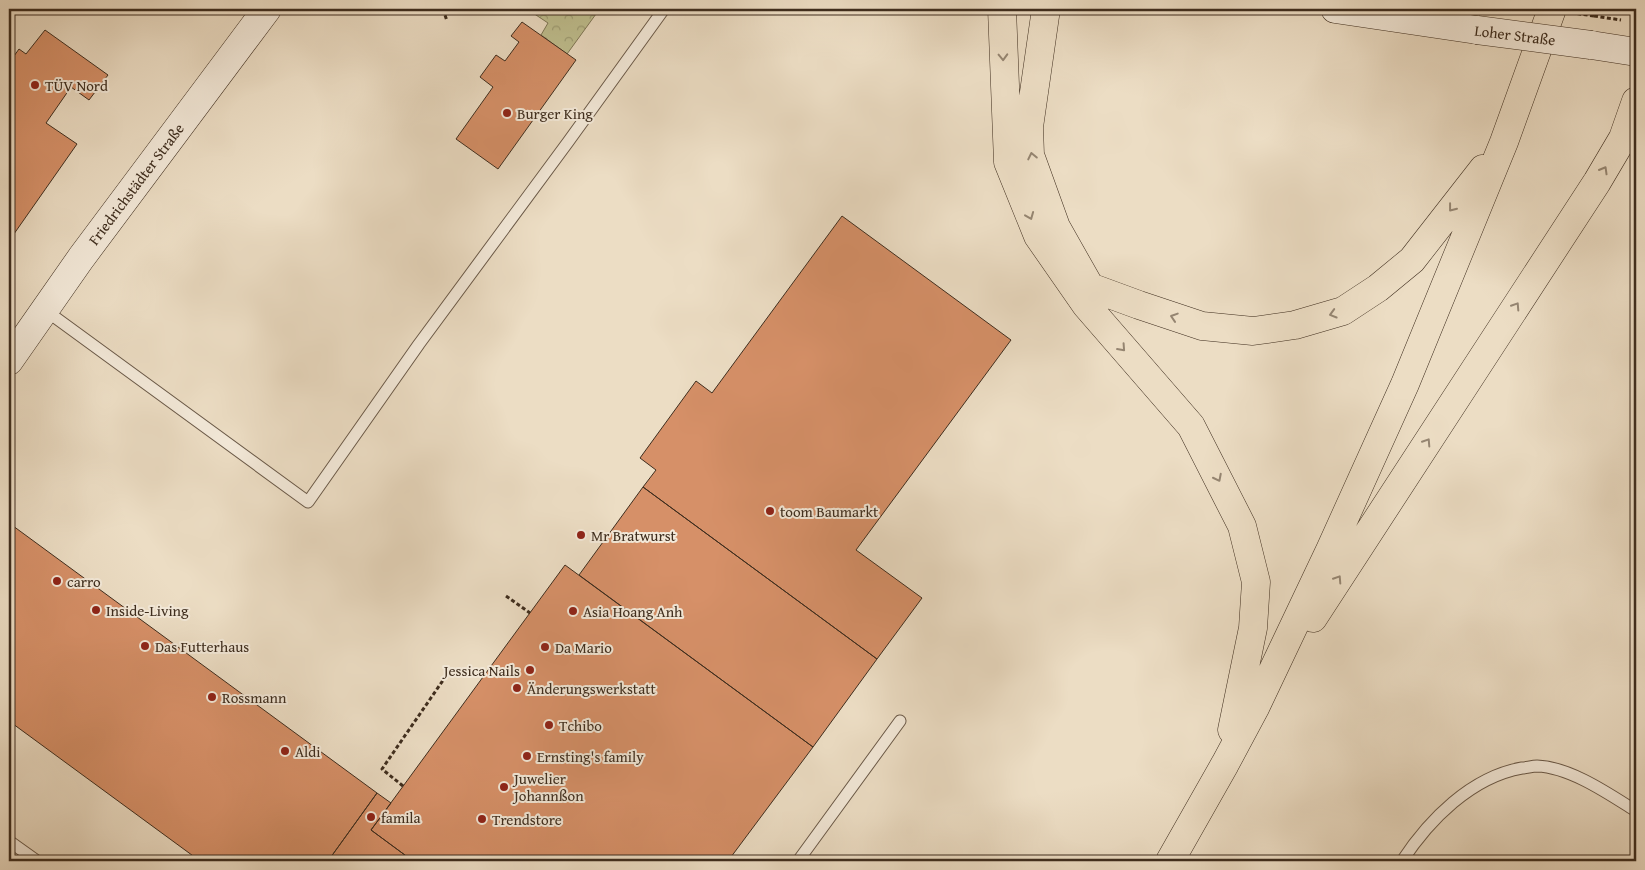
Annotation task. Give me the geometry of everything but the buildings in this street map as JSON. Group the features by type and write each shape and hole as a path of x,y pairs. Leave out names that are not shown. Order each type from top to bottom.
{"main road":[{"path":"1002,9 1008,162 1038,236 1086,305 1191,426 1242,526 1256,582 1253,628 1226,764"},
{"path":"1046,9 1029,127 1030,155 1056,227 1090,287 1202,326 1253,330 1294,325 1343,312 1378,288 1412,260 1504,142"},
{"path":"1170,861 1226,764 1255,708 1405,384 1504,142 1552,9"},
{"path":"1255,708 1597,182 1623,138 1636,101"}],"street":[{"name":"Friedrichstädter Straße","path":"9,361 266,9"},
{"name":"Loher Straße","path":"1335,9 1636,52"}],"lane":[{"path":"45,310 308,502 414,352 664,9"},
{"path":"798,861 900,722"},
{"path":"1402,861 1431,822 1478,785 1506,771 1536,766 1562,772 1599,788 1636,811"},
{"path":"9,841 37,861"}],"path":[{"path":"443,9 447,21"},
{"path":"1545,9 1628,22"},
{"path":"506,596 530,613"},
{"path":"403,786 382,769 446,676"}],"green space":[{"path":"527,9 588,9 596,14 567,54 541,35 548,23"}],"place":[{"name":"TÜV Nord","path":"35,85"},
{"name":"Burger King","path":"507,113"},
{"name":"toom Baumarkt","path":"770,511"},
{"name":"Mr Bratwurst","path":"581,535"},
{"name":"carro","path":"57,581"},
{"name":"Inside-Living","path":"96,610"},
{"name":"Asia Hoang Anh","path":"573,611"},
{"name":"Das Futterhaus","path":"145,646"},
{"name":"Da Mario","path":"545,647"},
{"name":"Jessica Nails","path":"530,670"},
{"name":"Änderungswerkstatt","path":"517,688"},
{"name":"Rossmann","path":"212,697"},
{"name":"Tchibo","path":"549,725"},
{"name":"Aldi","path":"285,751"},
{"name":"Ernsting's family","path":"527,756"},
{"name":"Juwelier Johannßon","path":"504,787"},
{"name":"famila","path":"371,817"},
{"name":"Trendstore","path":"482,819"}]}
